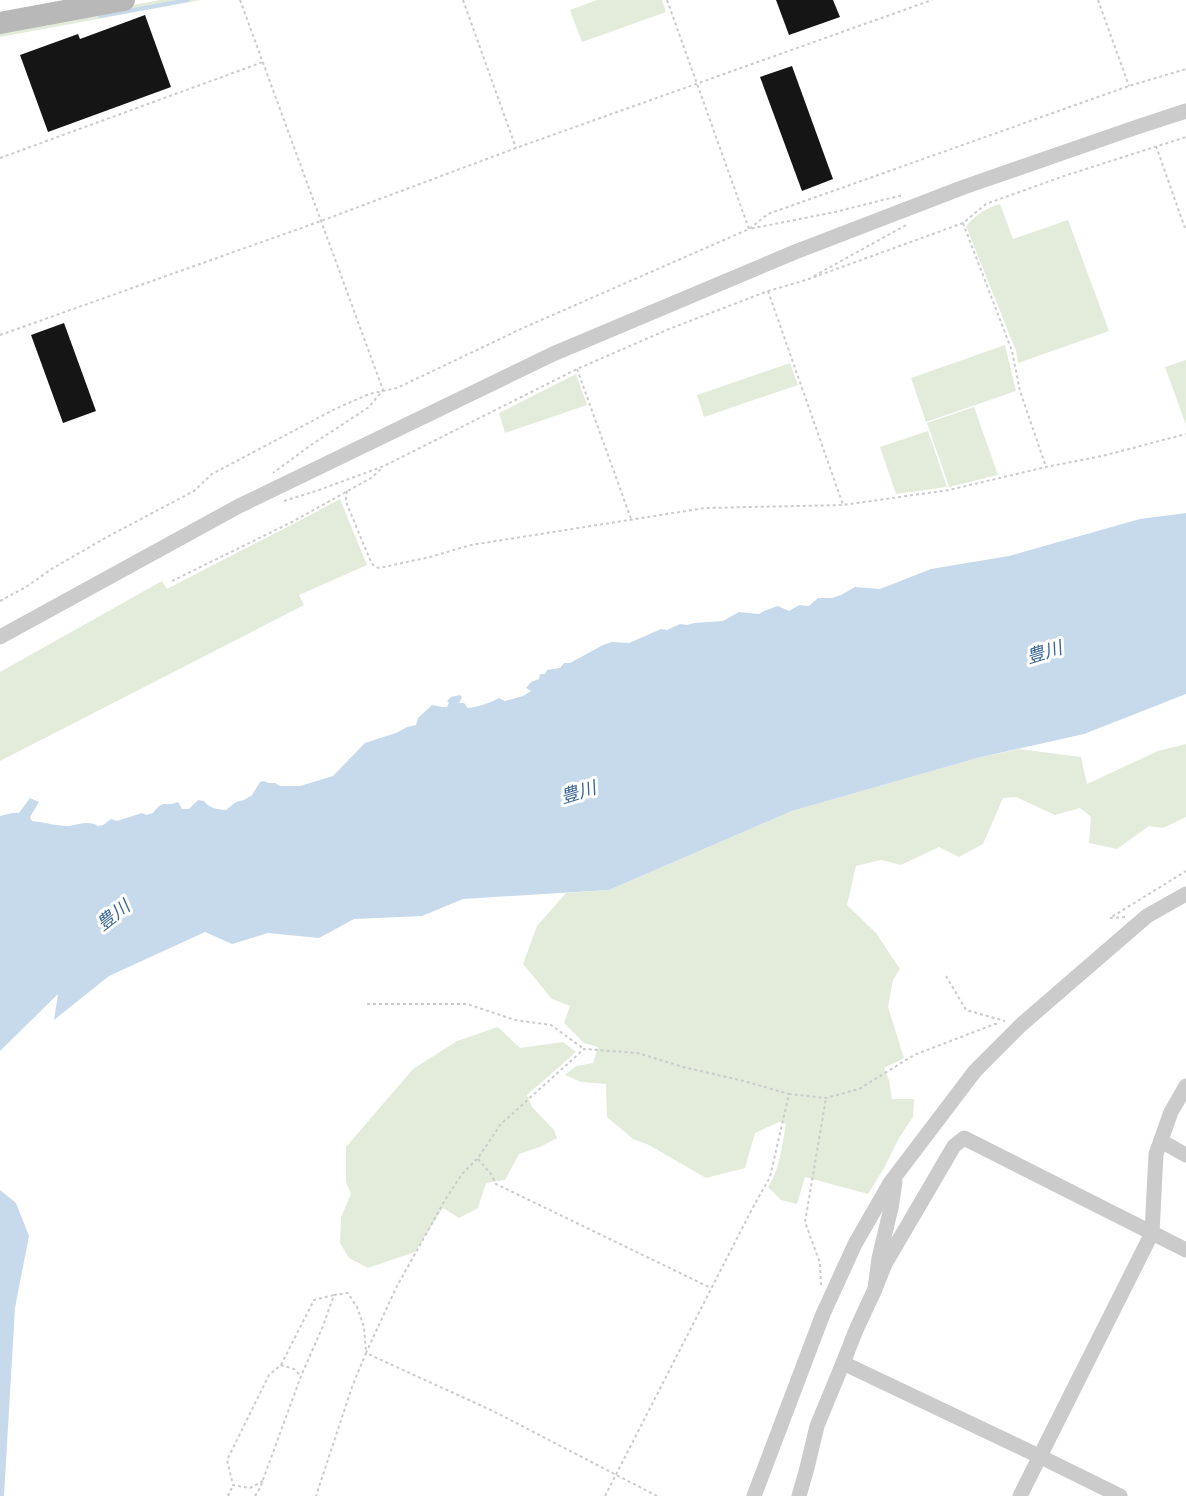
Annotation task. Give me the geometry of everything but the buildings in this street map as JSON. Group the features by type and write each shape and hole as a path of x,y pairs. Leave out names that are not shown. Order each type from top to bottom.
{"main road":[{"path":"0,23 124,0"}],"street":[{"path":"0,637 239,506 553,354 795,252 964,187 1186,111"},
{"path":"754,1496 823,1314 855,1244 896,1176 975,1071 1018,1024 1147,916 1186,894"},
{"path":"1020,1496 1152,1233 1156,1154 1172,1112 1186,1086"},
{"path":"799,1496 816,1426 885,1264 954,1146 964,1138 1186,1250"},
{"path":"1161,1141 1186,1155"},
{"path":"875,1289 896,1176"},
{"path":"843,1363 1041,1456 1120,1496"}],"path":[{"path":"240,0 383,390"},
{"path":"463,0 516,148"},
{"path":"667,0 749,229"},
{"path":"0,334 321,221 516,148 932,0"},
{"path":"1098,0 1129,86"},
{"path":"0,158 263,62"},
{"path":"749,229 768,214 1129,86 1186,69"},
{"path":"319,490 384,466 577,369 669,329 768,291 806,280 963,223 986,204 1186,137"},
{"path":"1156,146 1186,231"},
{"path":"0,601 106,537 194,491 212,474 335,409 369,394 397,388 523,328 749,229 835,212 910,193"},
{"path":"963,223 1012,351 1020,391 1046,467"},
{"path":"806,280 906,226"},
{"path":"768,291 843,505"},
{"path":"577,369 631,520"},
{"path":"273,473 369,407 383,390"},
{"path":"347,491 346,502 371,562 379,568 471,545 705,508 843,505 949,490 1102,456 1186,434"},
{"path":"172,581 292,522 371,478 384,466"},
{"path":"1147,916 1110,918 1186,871"},
{"path":"946,976 966,1010 1018,1024"},
{"path":"367,1004 467,1004 514,1020 551,1025 584,1049 638,1053 789,1094 826,1098 859,1089 914,1054 995,1024 1018,1024"},
{"path":"316,1496 352,1387 366,1353 396,1288 445,1200 501,1124 584,1049"},
{"path":"605,1496 770,1177 789,1094"},
{"path":"823,1314 820,1263 805,1222 826,1098"},
{"path":"478,1158 496,1184 711,1288"},
{"path":"228,1496 233,1485 227,1460 269,1375 281,1365 314,1300 348,1293 357,1307 364,1327 366,1353"},
{"path":"255,1496 263,1481 301,1376 334,1295"},
{"path":"366,1353 493,1411 657,1496"},
{"path":"281,1365 294,1369 301,1376"},
{"path":"233,1485 250,1488 263,1481"}],"green space":[{"path":"160,0 201,0 0,37 0,30"},
{"path":"597,0 662,0 666,12 582,42 570,10"},
{"path":"1000,204 1013,239 1068,220 1109,331 1018,363 1016,351 966,226 982,212"},
{"path":"1005,345 1016,391 926,422 911,378"},
{"path":"1186,360 1186,425 1165,367"},
{"path":"790,363 798,385 704,417 697,395"},
{"path":"576,374 587,405 505,433 499,413"},
{"path":"974,407 998,475 949,487 927,423"},
{"path":"928,431 947,487 896,494 880,447"},
{"path":"340,499 367,565 299,595 304,605 0,761 0,672 162,581 167,589"},
{"path":"1186,744 1186,817 1163,828 1149,826 1117,849 1089,843 1091,817 1080,808 1055,815 1016,797 1003,798 983,844 959,857 939,847 901,865 881,860 856,866 847,905 876,933 900,969 893,980 888,1007 904,1058 884,1068 889,1080 892,1099 914,1099 913,1117 868,1194 805,1177 797,1204 781,1200 768,1187 778,1165 782,1148 786,1124 779,1122 755,1133 745,1168 706,1178 649,1145 633,1139 607,1117 606,1084 581,1082 565,1075 576,1066 593,1063 598,1047 584,1043 564,1023 570,1006 552,999 523,964 537,926 566,893 609,890 792,811 981,757 1019,749 1081,757 1087,784 1158,751"},
{"path":"498,1027 520,1048 563,1042 576,1052 527,1095 532,1107 554,1130 557,1138 519,1154 505,1180 486,1183 478,1208 459,1218 443,1208 415,1252 368,1268 349,1258 340,1243 341,1217 351,1194 346,1182 346,1147 413,1069 457,1041"}],"water":[{"name":"豊川","path":"1186,513 1186,694 1084,734 981,757 792,811 609,890 463,899 422,916 354,919 319,938 268,933 232,944 205,932 109,976 54,1020 58,994 0,1051 0,816 19,813 30,798 39,802 30,817 32,821 64,826 87,823 103,825 111,819 117,821 142,813 146,815 153,813 162,805 178,802 182,809 189,809 198,800 214,808 226,810 236,802 252,795 260,782 275,783 280,786 300,786 333,776 365,743 416,725 418,718 432,705 447,707 449,703 447,701 451,697 460,695 462,697 459,703 464,703 468,708 499,698 505,701 523,696 531,691 526,688 531,682 539,679 540,674 545,674 547,670 560,668 564,663 570,663 612,642 629,643 661,629 667,630 680,624 723,621 739,612 759,614 778,606 789,611 799,605 809,606 818,598 832,598 841,595 855,587 880,589 931,569 1009,556 1140,519"},
{"path":"0,1190 16,1203 29,1236 15,1308 4,1496 0,1496"}],"waterway":[{"path":"100,16 188,0"}]}
